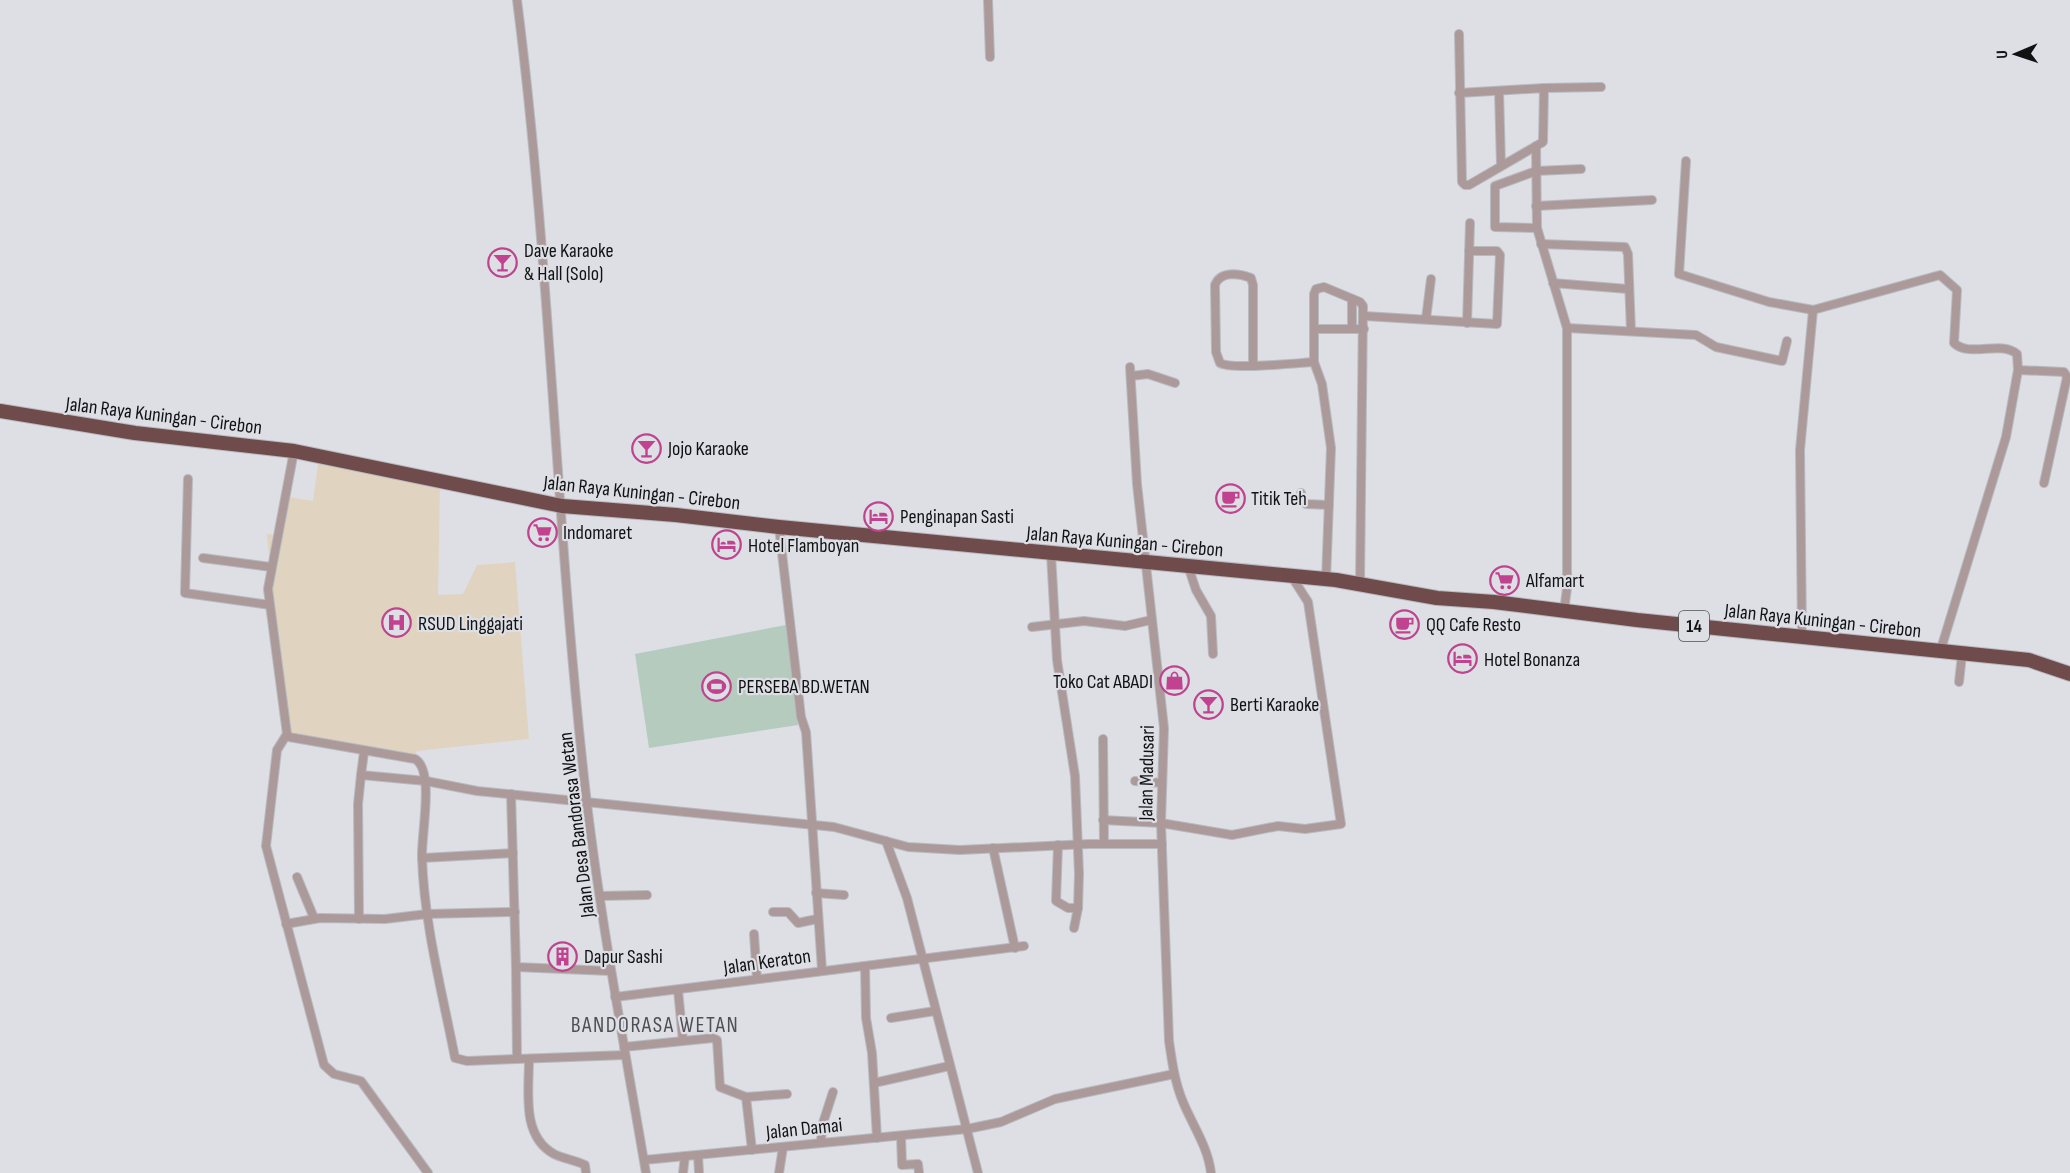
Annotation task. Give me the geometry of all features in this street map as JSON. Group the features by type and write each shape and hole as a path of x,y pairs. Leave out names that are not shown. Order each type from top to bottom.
{"highway":[{"name":"Jalan Raya Kuningan - Cirebon","path":"0,411 135,433 294,451 562,506 676,515 1309,579 1437,598 1802,635 1962,655 2029,660 2070,674"}],"street":[{"name":"Jalan Desa Bandorasa Wetan","path":"517,0 532,123 587,802 610,971 646,1173"},
{"path":"988,0 990,57"},
{"path":"1459,34 1462,182 1469,185 1536,146 1544,138 1544,88"},
{"path":"1459,93 1601,87"},
{"path":"1499,91 1501,165"},
{"path":"1536,146 1537,228 1567,328 1567,588 1564,611"},
{"path":"1686,161 1678,273 1769,302 1813,310 1940,275 1957,290 1954,343 1958,347 2013,351 2017,354 2018,370 2006,437 1940,652"},
{"path":"1537,228 1495,227 1495,186 1536,171 1581,169"},
{"path":"1536,206 1652,200"},
{"path":"1467,322 1470,223"},
{"path":"1541,244 1625,247 1631,331"},
{"path":"1364,316 1495,325 1499,320 1499,253 1469,250"},
{"path":"1253,365 1253,285 1251,278 1223,275 1218,278 1215,285 1218,359 1223,365 1253,365 1314,362"},
{"path":"1426,319 1431,279"},
{"path":"1553,284 1628,289"},
{"path":"1104,820 1161,823 1232,835 1278,826 1305,829 1341,824 1306,597 1329,505 1331,448 1322,384 1314,362 1316,289 1324,287 1360,302 1364,316 1360,585"},
{"path":"1352,298 1352,329"},
{"path":"1802,635 1800,450 1813,310"},
{"path":"1567,328 1696,335 1716,347 1782,361 1787,341"},
{"path":"1314,329 1364,329"},
{"path":"2018,370 2064,372 2067,376 2044,483"},
{"name":"Jalan Madusari","path":"1175,383 1148,374 1131,372 1137,484 1164,728 1161,823 1169,1041 1174,1074 1182,1100 1206,1149 1211,1173"},
{"path":"294,451 268,589 286,734 277,750 270,828 266,846 324,1065 334,1074 362,1081 428,1173"},
{"path":"188,479 185,593 270,605"},
{"path":"1301,493 1302,502 1306,504 1329,505"},
{"path":"779,527 801,717 806,732 822,970"},
{"path":"1051,554 1057,660 1075,776 1078,908 1074,928"},
{"path":"203,558 271,567"},
{"path":"1188,566 1196,590 1211,616 1213,654"},
{"path":"1032,627 1084,621 1125,626 1151,620"},
{"path":"1959,682 1962,655"},
{"path":"286,734 289,737 364,752 416,759 424,767 426,781 422,858 427,914 456,1058 467,1061 529,1059 624,1051 683,1041 717,1040 720,1087 746,1097 787,1094"},
{"path":"1103,739 1104,844"},
{"path":"359,919 358,804 364,752"},
{"path":"361,775 426,781 511,794 834,827 908,847 949,849 1078,844 1162,844"},
{"path":"1135,781 1162,783"},
{"path":"511,794 517,1059"},
{"path":"886,841 907,898 978,1173"},
{"path":"1059,845 1056,900 1068,908 1078,908"},
{"path":"993,848 1015,948"},
{"path":"422,858 513,853"},
{"path":"297,877 314,918"},
{"path":"816,892 844,895"},
{"path":"600,896 647,895"},
{"path":"286,924 314,918 359,919 427,914 515,912"},
{"path":"773,912 788,912 798,923 818,919"},
{"path":"754,934 757,979"},
{"name":"Jalan Keraton","path":"615,997 1024,946"},
{"path":"865,966 866,1018 874,1083 877,1138"},
{"path":"516,967 610,971"},
{"path":"678,990 683,1041"},
{"path":"891,1018 935,1011"},
{"path":"529,1059 531,1130 543,1146 555,1155 585,1165 586,1173"},
{"path":"874,1083 950,1066"},
{"name":"Jalan Damai","path":"644,1160 967,1129 1001,1122 1065,1096 1174,1074"},
{"path":"821,1143 822,1126 833,1092"},
{"path":"746,1097 752,1150"},
{"path":"901,1136 902,1165 918,1164 919,1173"},
{"path":"779,1173 783,1147"},
{"path":"698,1155 699,1173"},
{"path":"683,1173 685,1156"}],"shaded area":[{"name":"RSUD Linggajati","path":"318,464 440,485 438,595 463,594 477,565 515,562 529,739 417,751 414,758 293,738 284,723 267,534 280,535 288,497 313,501"}],"green space":[{"name":"PERSEBA BD.WETAN","path":"786,625 798,725 649,748 635,654"}],"place":[{"name":"Dave Karaoke & Hall (Solo)","path":"503,262"},
{"name":"Jojo Karaoke","path":"647,448"},
{"name":"Titik Teh","path":"1230,498"},
{"name":"Penginapan Sasti","path":"879,516"},
{"name":"Indomaret","path":"542,532"},
{"name":"Hotel Flamboyan","path":"727,545"},
{"name":"Alfamart","path":"1505,580"},
{"name":"RSUD Linggajati","path":"397,623"},
{"name":"QQ Cafe Resto","path":"1405,624"},
{"name":"Hotel Bonanza","path":"1463,659"},
{"name":"Toko Cat ABADI","path":"1174,681"},
{"name":"PERSEBA BD.WETAN","path":"717,686"},
{"name":"Berti Karaoke","path":"1209,704"},
{"name":"Dapur Sashi","path":"563,956"}],"district":[{"name":"BANDORASA WETAN","path":"655,1024"}]}
